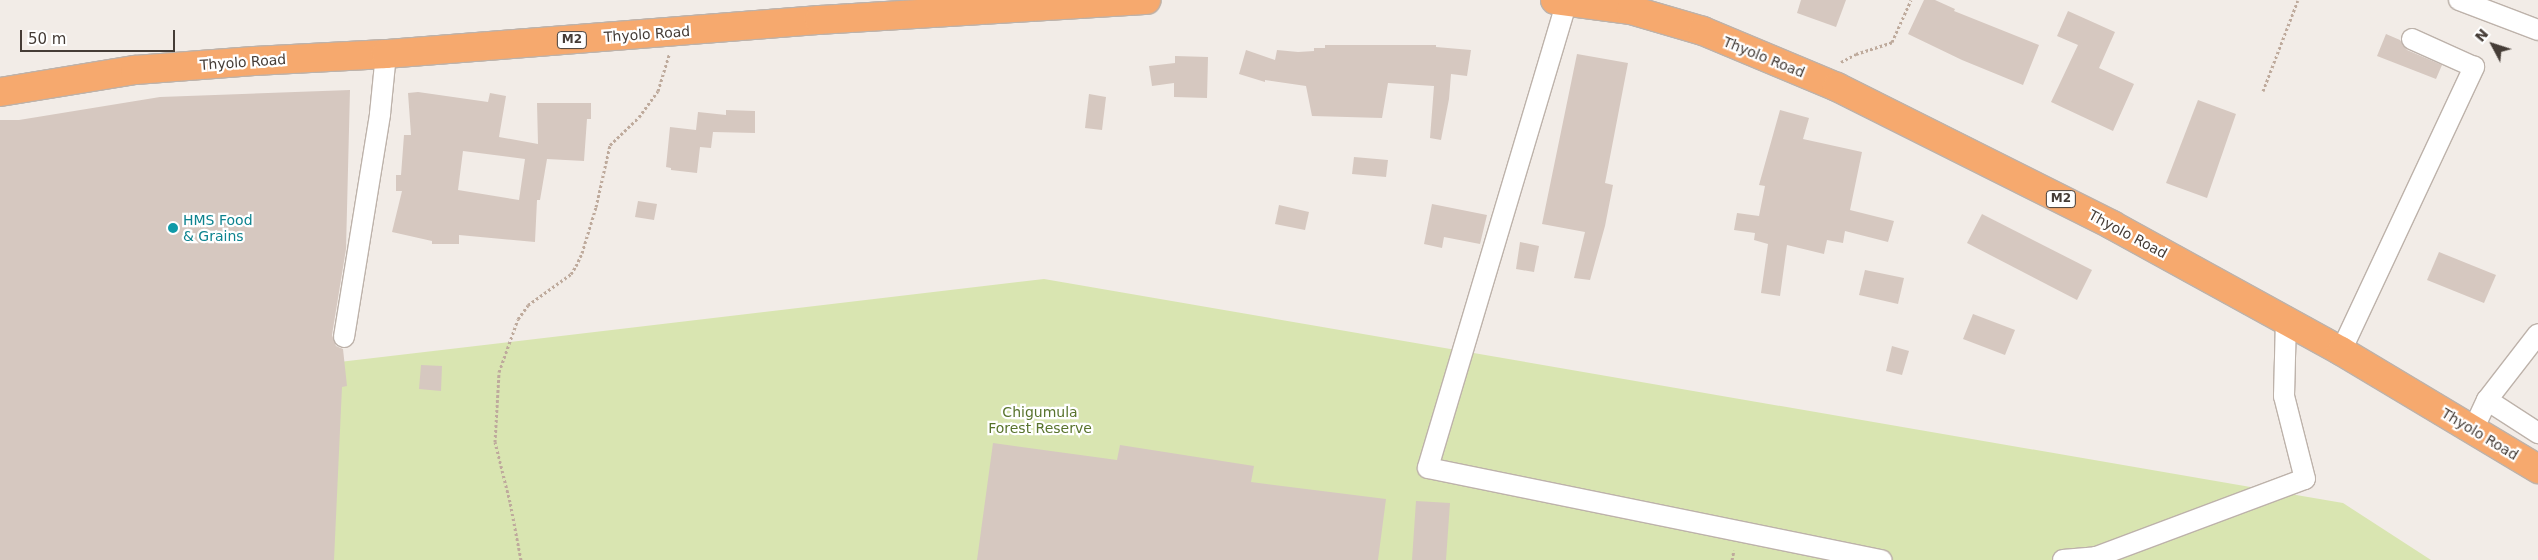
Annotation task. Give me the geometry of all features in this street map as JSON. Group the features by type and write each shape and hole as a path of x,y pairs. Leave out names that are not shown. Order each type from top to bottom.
{"highway":[{"name":"Thyolo Road","path":"0,92 135,70 386,54 819,20 1146,0"},
{"name":"Thyolo Road","path":"1561,1 1633,5 1703,31 1814,77 2112,225 2341,351 2538,469"}],"street":[{"path":"2459,0 2538,30"},
{"path":"1561,1 1428,468 1882,560"},
{"path":"2341,351 2474,67 2412,39"},
{"path":"344,337 380,114 386,54"},
{"path":"2063,560 2098,558 2305,479 2284,396 2286,320"},
{"path":"2473,430 2487,400 2536,338"},
{"path":"2487,400 2538,433"}],"path":[{"path":"1814,77 1856,54 1892,42 1911,0"},
{"path":"2263,92 2298,0"},
{"path":"521,560 495,442 499,372 518,319 528,305 571,274 576,266 582,253 596,207 607,152 616,137 639,117 658,91 664,78 674,32"}],"green space":[{"name":"Chigumula Forest Reserve","path":"1044,279 2343,503 2431,560 0,560 0,402"}],"building":[{"path":"1801,0 1846,0 1836,27 1797,13"},
{"path":"1924,0 1935,0 1955,9 1954,11 2039,45 2023,85 1962,60 1908,34"},
{"path":"2068,11 2115,32 2099,68 2134,84 2113,131 2051,102 2078,45 2057,36"},
{"path":"2386,34 2400,40 2407,50 2442,65 2436,79 2377,56"},
{"path":"1325,45 1436,45 1436,47 1471,50 1467,76 1451,74 1449,99 1441,140 1430,138 1434,86 1388,83 1382,118 1312,116 1306,86 1265,80 1265,82 1239,74 1246,50 1275,60 1277,50 1314,51 1314,48 1325,48"},
{"path":"1577,54 1628,63 1605,183 1613,185 1605,226 1590,280 1574,278 1585,232 1542,224"},
{"path":"1175,56 1208,57 1207,98 1174,97 1174,83 1152,86 1149,66 1175,63"},
{"name":"HMS Food & Grains","path":"350,90 346,249 332,335 336,346 343,349 347,386 342,387 334,560 0,560 0,120 19,120 160,97"},
{"path":"418,92 488,102 490,93 506,96 499,137 538,144 537,103 591,103 591,119 587,119 584,161 547,159 540,200 537,200 535,242 459,235 459,244 432,244 432,241 392,232 402,191 396,191 396,175 401,175 404,135 411,135 408,93","holes":["463,151 525,159 519,200 458,190"]},
{"path":"1089,94 1106,97 1102,130 1085,128"},
{"path":"2198,100 2236,114 2207,198 2166,183"},
{"path":"726,110 755,111 755,133 713,132 711,148 700,147 697,173 671,170 671,168 666,167 670,127 696,130 698,112 726,115"},
{"path":"1780,110 1809,118 1803,139 1862,152 1850,210 1894,221 1888,242 1845,231 1843,243 1827,240 1824,254 1787,245 1780,296 1761,293 1768,244 1754,240 1755,233 1734,230 1737,213 1759,216 1765,186 1759,185"},
{"path":"1354,157 1388,160 1386,177 1352,174"},
{"path":"638,201 657,204 654,220 635,217"},
{"path":"1432,204 1487,215 1480,244 1444,237 1442,248 1424,244"},
{"path":"1279,205 1309,212 1305,230 1275,224"},
{"path":"1982,214 2092,270 2077,300 1967,243"},
{"path":"1520,242 1539,246 1534,272 1516,269"},
{"path":"2439,252 2496,275 2484,303 2427,280"},
{"path":"1865,270 1904,278 1898,304 1859,295"},
{"path":"1973,314 2015,330 2005,355 1963,339"},
{"path":"1892,346 1909,351 1902,375 1886,371"},
{"path":"421,365 442,366 441,391 419,389"},
{"path":"993,443 1117,460 1120,445 1254,466 1251,482 1386,499 1378,560 977,560"},
{"path":"1416,501 1450,503 1446,560 1412,560"}],"place":[{"name":"HMS Food & Grains","path":"173,228"}]}
